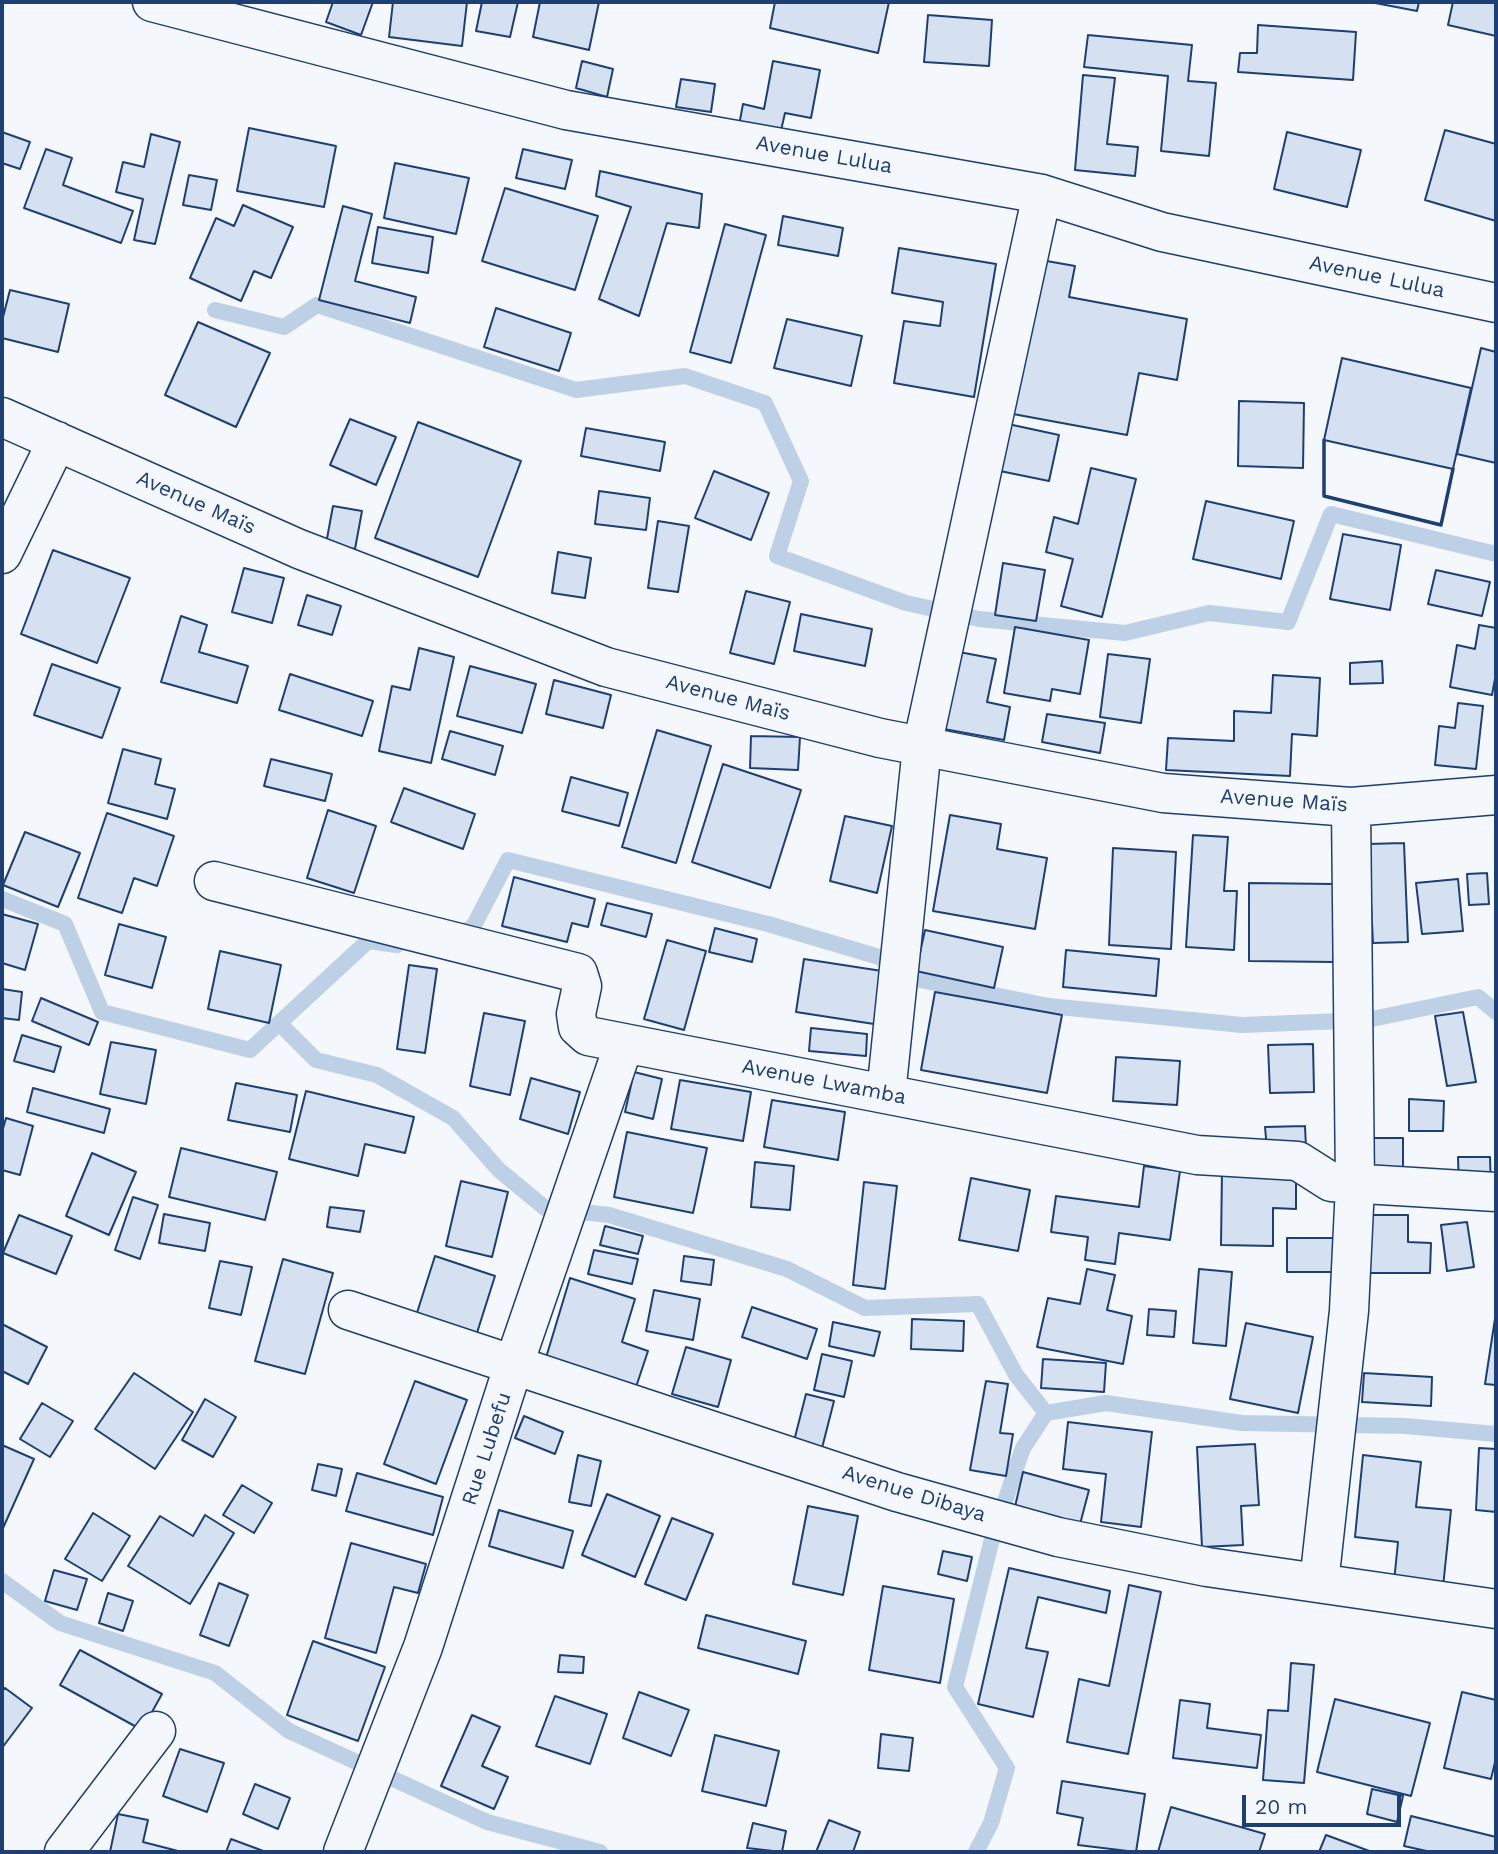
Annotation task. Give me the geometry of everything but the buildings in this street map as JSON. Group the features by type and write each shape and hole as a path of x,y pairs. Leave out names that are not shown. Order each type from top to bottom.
{"street":[{"name":"Avenue Lulua","path":"152,2 566,110 1042,194 1162,232 1496,303"},
{"path":"886,1094 922,747 1042,194"},
{"name":"Avenue Maïs","path":"2,416 299,550 606,667 922,747 1163,793 1351,807 1496,795"},
{"path":"2,554 57,441"},
{"path":"1319,1583 1349,1311 1355,1186 1351,807"},
{"name":"Avenue Lwamba","path":"214,880 578,973 582,986 576,1014 578,1027 588,1036 1197,1155 1298,1161 1319,1177 1355,1186 1496,1192"},
{"name":"Rue Lubefu","path":"343,1852 423,1647 513,1367 624,1044"},
{"name":"Avenue Dibaya","path":"348,1310 513,1367 897,1492 1058,1537 1207,1567 1496,1609"},
{"path":"64,1852 156,1731"}],"waterway":[{"path":"215,310 284,327 317,305 576,390 685,376 765,403 801,481 777,556 906,603 979,619 1125,633 1209,613 1288,622 1331,514 1496,554"},
{"path":"455,935 473,927 508,860 768,924 879,957 910,978 1049,1006 1242,1025 1367,1020 1478,997 1496,1012"},
{"path":"2,899 65,924 102,1012 250,1050 368,941 397,945"},
{"path":"279,1023 316,1060 377,1075 453,1118 499,1170 545,1208 609,1215 787,1269 865,1308 978,1304 1016,1375 1046,1413"},
{"path":"976,1852 991,1823 1007,1768 955,1687 991,1543 1023,1448 1046,1413 1106,1403 1242,1423 1405,1426 1496,1434"},
{"path":"2,1581 60,1623 215,1673 289,1731 487,1822 600,1852"}],"wall":[{"path":"1324,440 1324,496 1441,525 1453,469"}]}
